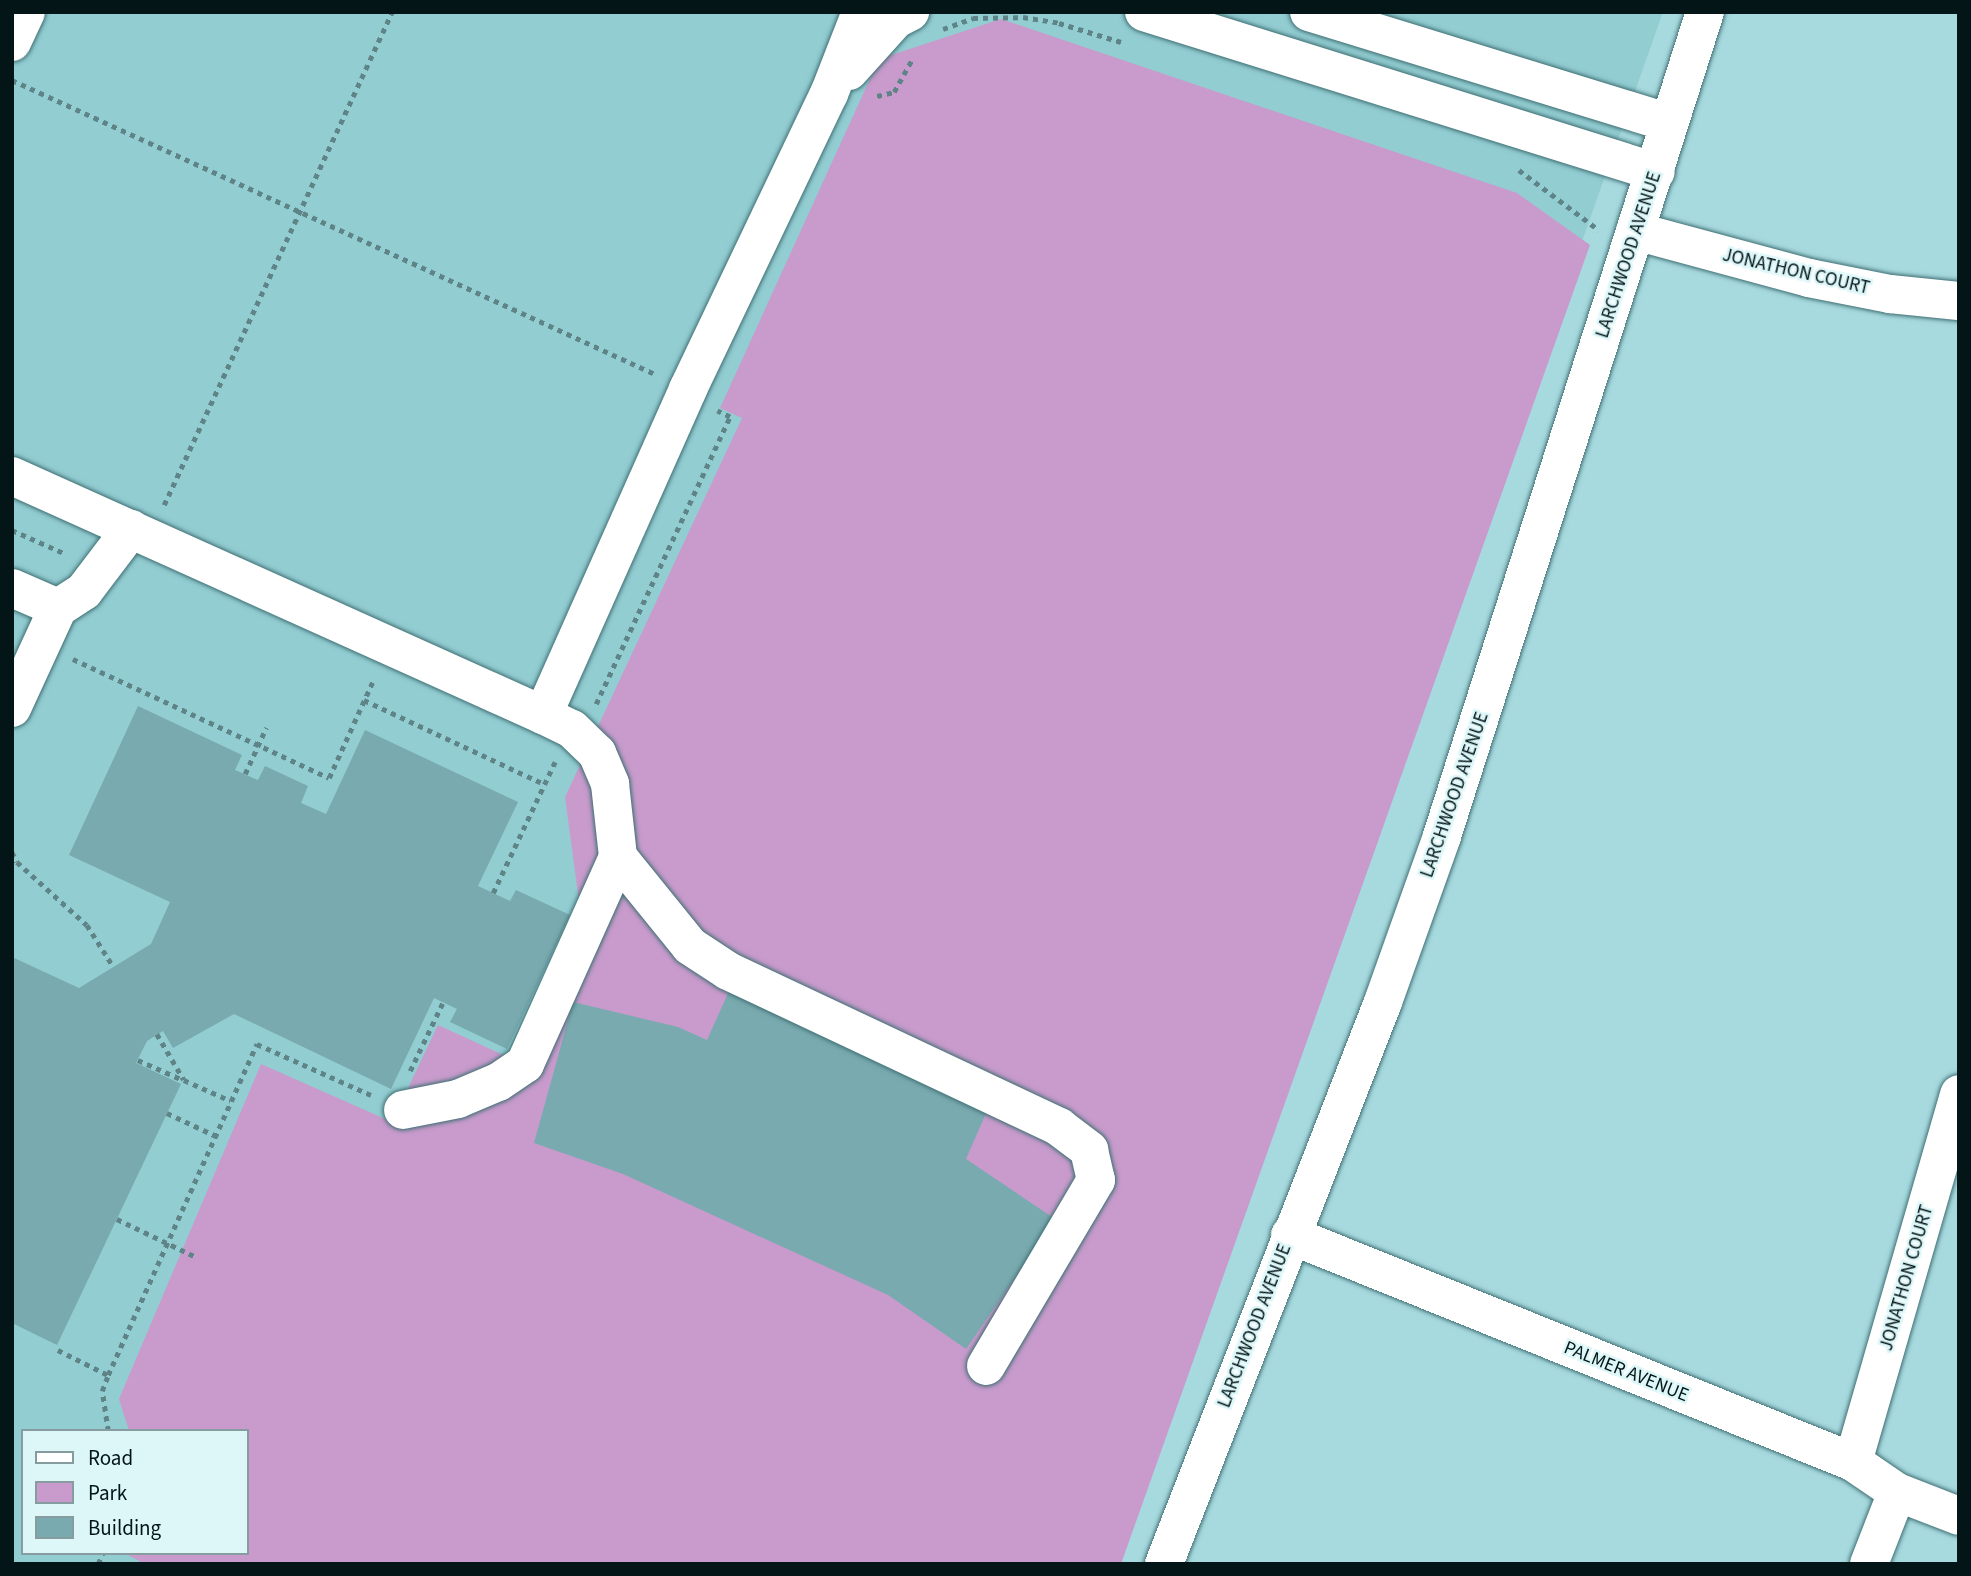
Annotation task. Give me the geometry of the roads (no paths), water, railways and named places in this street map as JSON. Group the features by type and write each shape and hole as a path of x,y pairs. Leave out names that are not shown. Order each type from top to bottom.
{"street":[{"path":"12,42 26,12"},
{"path":"557,722 688,389 829,94 861,12"},
{"path":"1309,12 1669,123"},
{"name":"LARCHWOOD AVENUE","path":"1164,1564 1382,1002 1442,836 1705,12"},
{"path":"829,94 881,34 920,23"},
{"path":"1135,28 1656,172"},
{"name":"JONATHON COURT","path":"1632,240 1890,295 1959,301"},
{"path":"12,476 144,523 389,646 557,722 597,753 610,784 618,858 524,1065 498,1082 457,1099 398,1107"},
{"path":"12,708 58,608 84,591 144,523"},
{"path":"12,587 58,608"},
{"path":"618,858 681,936 728,971 1059,1127 1090,1150 1096,1180 986,1366"},
{"name":"JONATHON COURT","path":"1853,1462 1959,1094"},
{"name":"PALMER AVENUE","path":"1290,1235 1853,1462 1897,1492 1959,1516"},
{"path":"1869,1564 1897,1492"}]}
